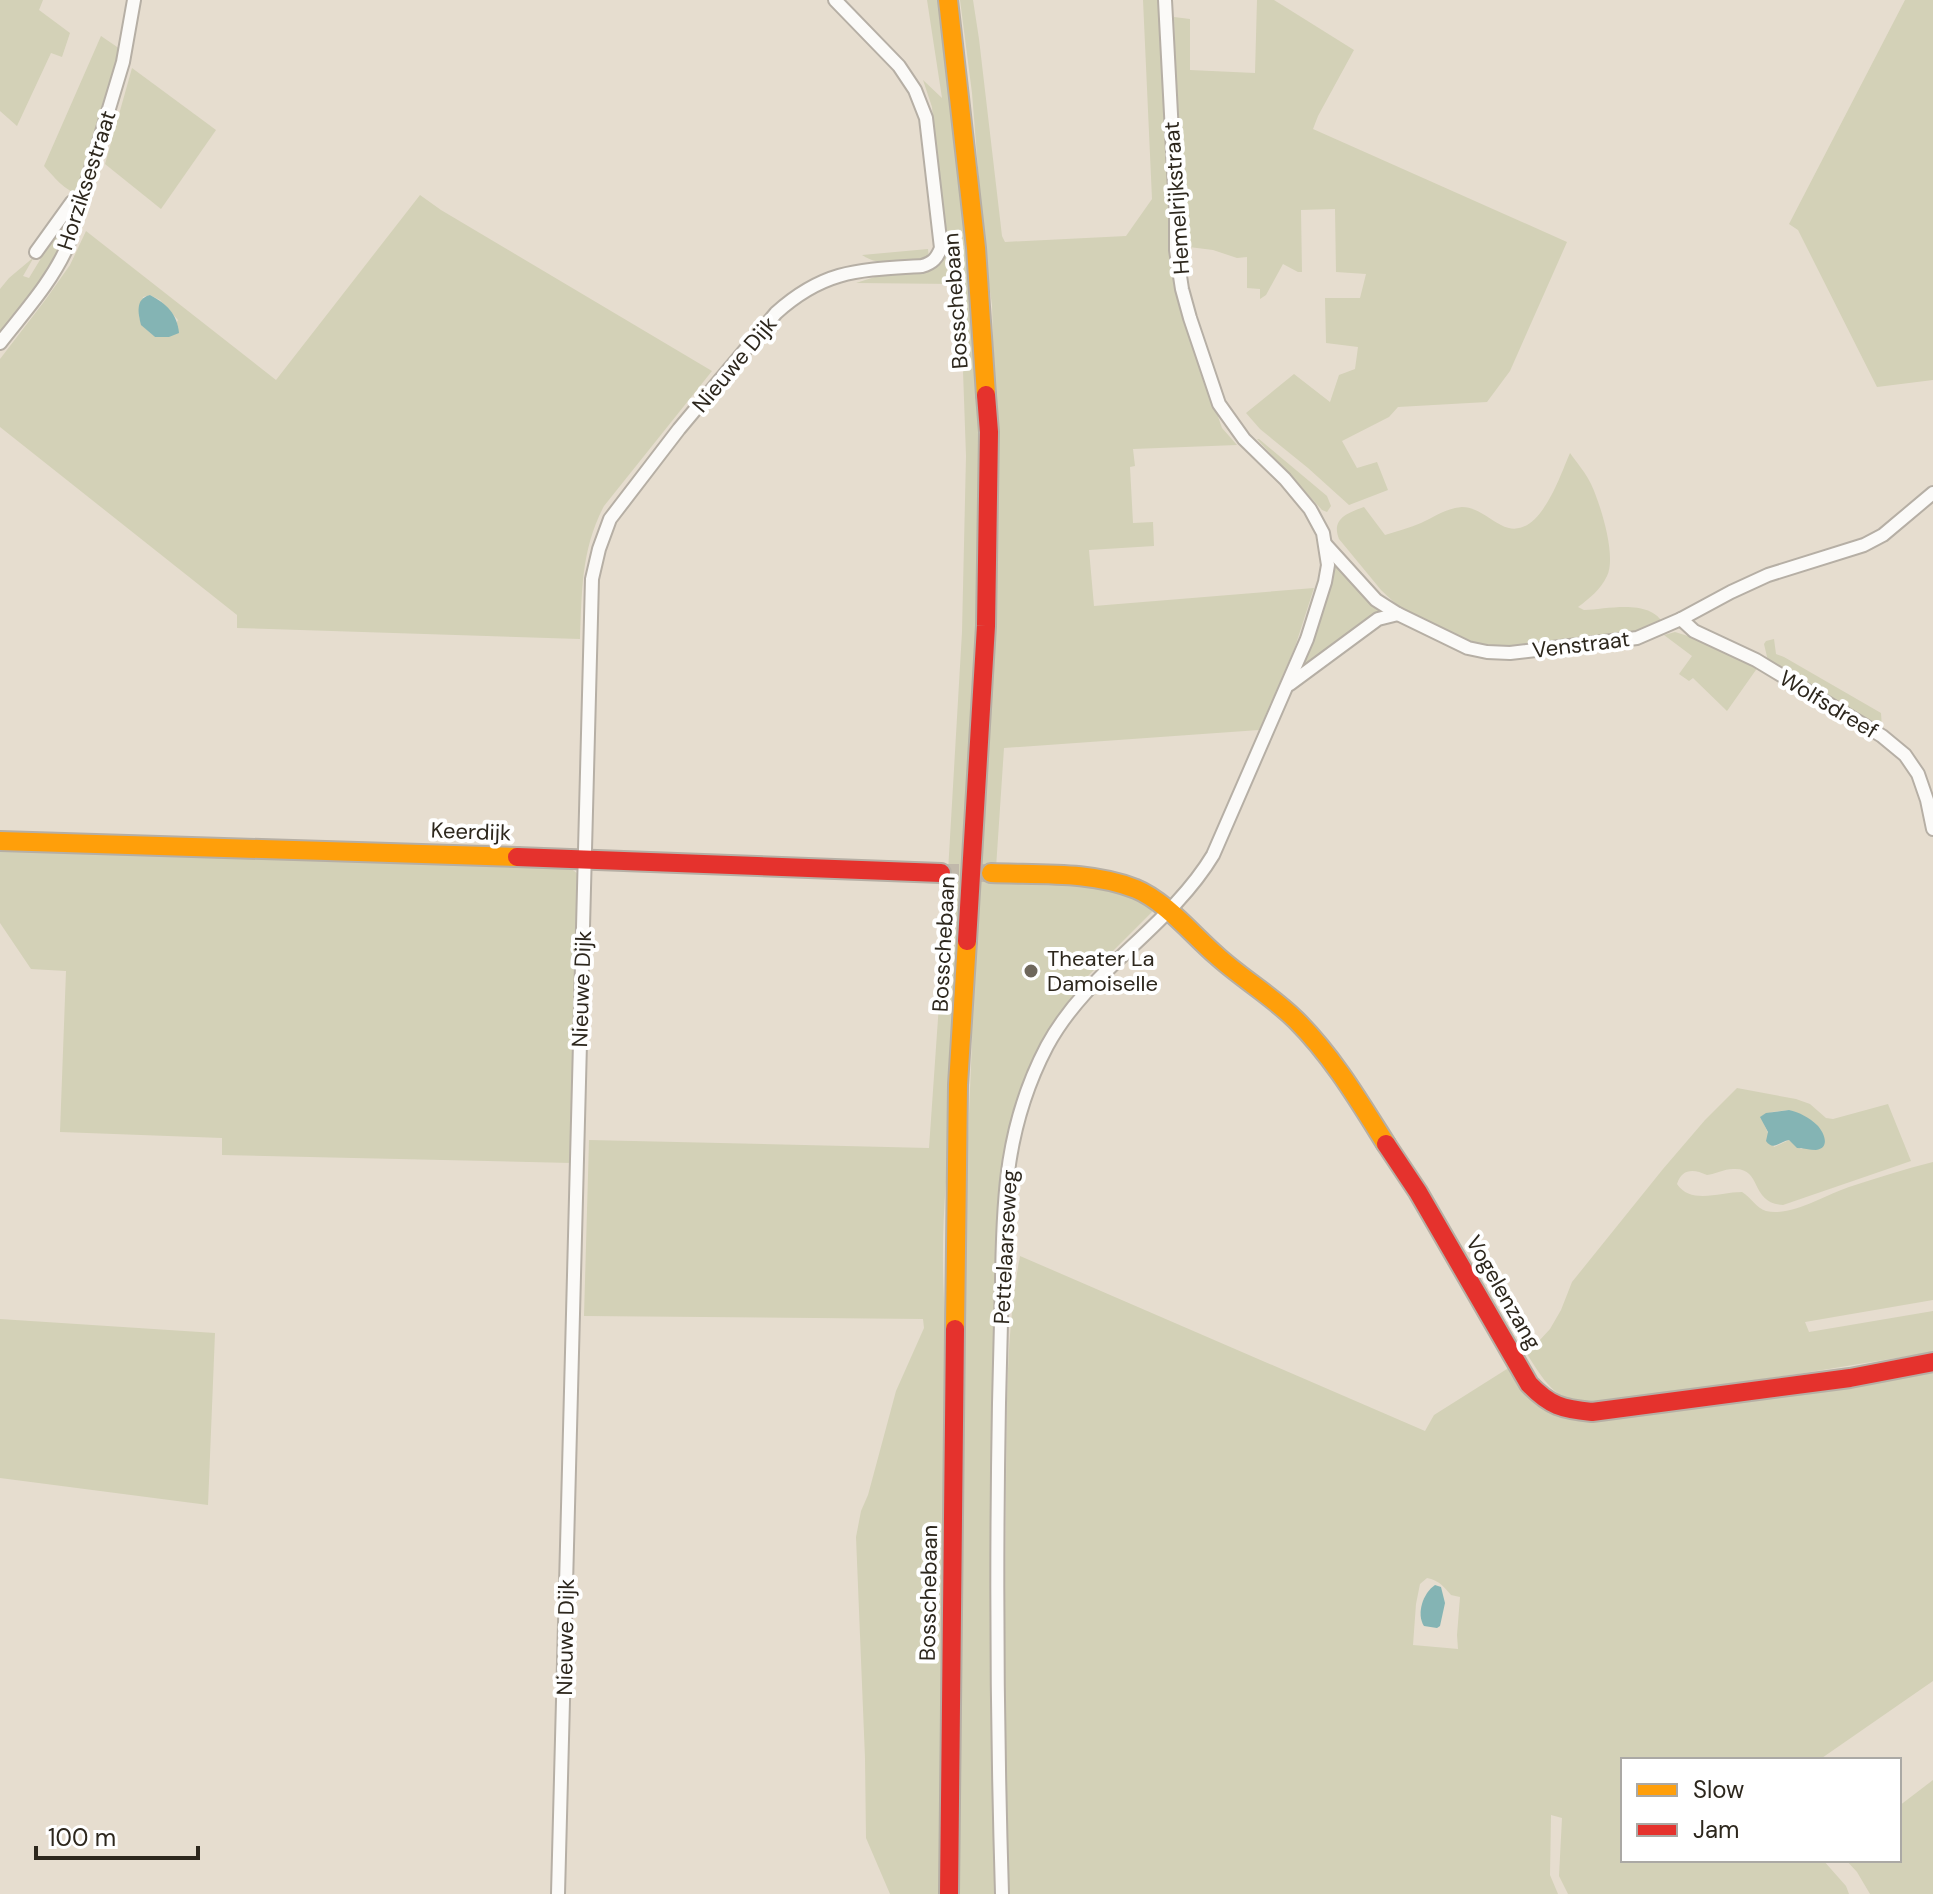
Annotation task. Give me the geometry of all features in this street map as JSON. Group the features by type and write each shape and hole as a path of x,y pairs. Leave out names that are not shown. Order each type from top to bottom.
{"street":[{"name":"Horziksestraat","path":"0,343 60,263 83,198 123,62 134,0"},
{"name":"Nieuwe Dijk","path":"558,1894 592,579 610,519 689,417 776,313 816,284 860,271 922,266 931,263 941,248 926,118 915,90 899,66 835,0"},
{"name":"Bosschebaan","path":"948,0 976,248 989,432 986,626 958,1085 949,1894"},
{"name":"Hemelrijkstraat","path":"1165,0 1176,250 1190,318 1219,404 1244,439 1305,502 1318,522 1326,545"},
{"path":"36,252 72,202 83,198"},
{"name":"Venstraat","path":"1326,545 1376,600 1398,614 1468,648 1498,653 1524,652 1637,638 1768,575 1864,545 1883,535 1933,493"},
{"name":"Pettelaarseweg","path":"1002,1894 998,1770 997,1500 1003,1232 1011,1146 1033,1075 1067,1013 1168,912 1202,874 1213,855 1307,639 1325,582 1328,565 1326,545"},
{"name":"Pettelaarseweg","path":"1287,686 1378,619 1398,614"},
{"name":"Wolfsdreef","path":"1681,619 1699,634 1756,660 1882,736 1905,755 1918,774 1933,829"},
{"name":"Keerdijk","path":"0,841 941,873"},
{"path":"991,873 1091,877 1116,882 1139,890 1168,912"},
{"name":"Vogelenzang","path":"1168,912 1295,1019 1332,1060 1418,1192 1529,1384 1547,1403 1563,1410 1592,1412 1850,1378 1933,1362"}],"shaded area":[{"path":"0,0 43,0 39,10 70,33 62,57 51,53 17,126 0,111"},
{"path":"927,0 945,0 980,328 983,524 954,1104 943,1242 946,1325 944,1894 890,1894 866,1838 856,1537 896,1391 924,1328 923,1319 584,1316 589,1140 929,1148 962,632 966,456 960,286 856,283 884,274 935,267 945,249 932,107 923,80 942,98"},
{"path":"960,0 973,0 1005,242 1126,236 1152,199 1143,0 1165,0 1171,239 1168,244 1207,385 1222,428 1237,445 1133,449 1135,466 1130,467 1133,523 1153,522 1154,546 1089,550 1094,606 1314,588 1295,647 1259,730 1004,748 996,868 982,868 982,881 1115,887 1149,902 1152,912 1080,984 1043,1045 1009,1147 993,1649 996,1894 958,1894 957,1856 964,1235 974,902 993,653 998,523 992,305"},
{"path":"1257,0 1274,0 1354,50 1313,129 1567,242 1510,371 1487,402 1398,407 1389,417 1342,441 1357,468 1377,462 1388,490 1349,505 1260,429 1246,413 1294,374 1330,402 1339,375 1355,369 1358,347 1326,343 1325,298 1360,298 1366,274 1336,272 1335,209 1301,210 1302,272 1283,264 1266,295 1260,299 1260,289 1247,288 1247,257 1237,258 1213,250 1181,246 1174,17 1190,19 1190,70 1255,73"},
{"path":"1905,0 1933,0 1933,380 1877,387 1798,230 1789,224"},
{"path":"101,36 123,51 80,195 65,187 44,166"},
{"path":"132,68 216,130 161,209 105,164"},
{"path":"420,195 712,371 604,506 596,522 582,587 580,639 237,628 237,615 0,427 0,359 70,265 86,231 276,380","holes":["150,295 160,300 178,320 169,337 155,337 140,320 143,297"]},
{"path":"74,204 58,260 0,338 0,289 34,257 23,276 29,278"},
{"path":"928,249 929,259 903,263 878,262 862,255"},
{"path":"1257,439 1327,496 1331,506 1327,512 1322,510"},
{"path":"1570,453 1595,493 1603,516 1610,556 1610,567 1604,581 1578,607 1584,610 1640,608 1650,611 1664,625 1638,634 1530,648 1485,649 1425,624 1398,606 1339,539 1337,526 1342,518 1364,507 1385,535 1462,507 1478,511 1514,529 1526,526 1545,506"},
{"path":"1333,561 1386,612 1301,670 1328,594"},
{"path":"1675,632 1717,645 1758,667 1727,711 1693,678 1689,681 1679,674 1692,656 1664,635"},
{"path":"1774,639 1776,654 1881,713 1882,728 1768,661 1764,644"},
{"path":"0,846 569,867 578,874 572,1163 222,1155 222,1138 60,1132 66,971 31,969 0,923"},
{"path":"1737,1088 1796,1099 1810,1104 1826,1118 1833,1119 1888,1104 1911,1161 1783,1205 1765,1198 1749,1174 1742,1170 1730,1169 1707,1175 1689,1171 1682,1175 1677,1184 1698,1196 1742,1192 1762,1210 1776,1212 1797,1208 1849,1187 1933,1162 1933,1300 1805,1322 1809,1332 1933,1311 1933,1352 1610,1401 1569,1399 1551,1388 1527,1354 1550,1329 1572,1282 1705,1120","holes":["1789,1110 1804,1116 1812,1149 1801,1149 1789,1140 1774,1147 1761,1117"]},
{"path":"1020,1256 1425,1431 1434,1415 1518,1362 1562,1411 1933,1366 1933,1681 1822,1758 1621,1758 1621,1862 1825,1862 1846,1886 1849,1894 1568,1894 1559,1876 1562,1818 1551,1815 1550,1875 1558,1894 1008,1894 1005,1597 1009,1347","holes":["1427,1578 1441,1584 1451,1595 1460,1597 1458,1649 1413,1645 1420,1584"]},
{"path":"0,1319 215,1333 208,1505 0,1478"},
{"path":"1933,1780 1933,1894 1870,1894 1848,1862 1901,1862 1901,1804"}],"water":[{"path":"150,295 170,310 179,333 155,337 141,325 140,303"},
{"path":"1789,1110 1817,1125 1824,1135 1825,1143 1821,1149 1797,1148 1789,1140 1774,1146 1766,1141 1768,1132 1760,1117 1766,1113"},
{"path":"1435,1585 1441,1587 1445,1603 1437,1628 1424,1626 1421,1616 1424,1598"}],"tunnel":[{"path":"941,873 991,873"}],"traffic: slow":[{"path":"948,0 976,248 986,395"},
{"path":"0,841 517,857"},
{"path":"991,873 1101,879 1147,894 1287,1011 1309,1034 1345,1080 1386,1144"},
{"path":"955,1329 958,1085 967,941"}],"traffic: jam":[{"path":"967,941 986,626 989,432 986,395"},
{"path":"517,857 941,873"},
{"path":"1386,1144 1418,1192 1529,1384 1557,1405 1592,1412 1850,1378 1933,1362"},
{"path":"949,1894 955,1329"}],"place":[{"name":"Theater La Damoiselle","path":"1031,971"}]}
